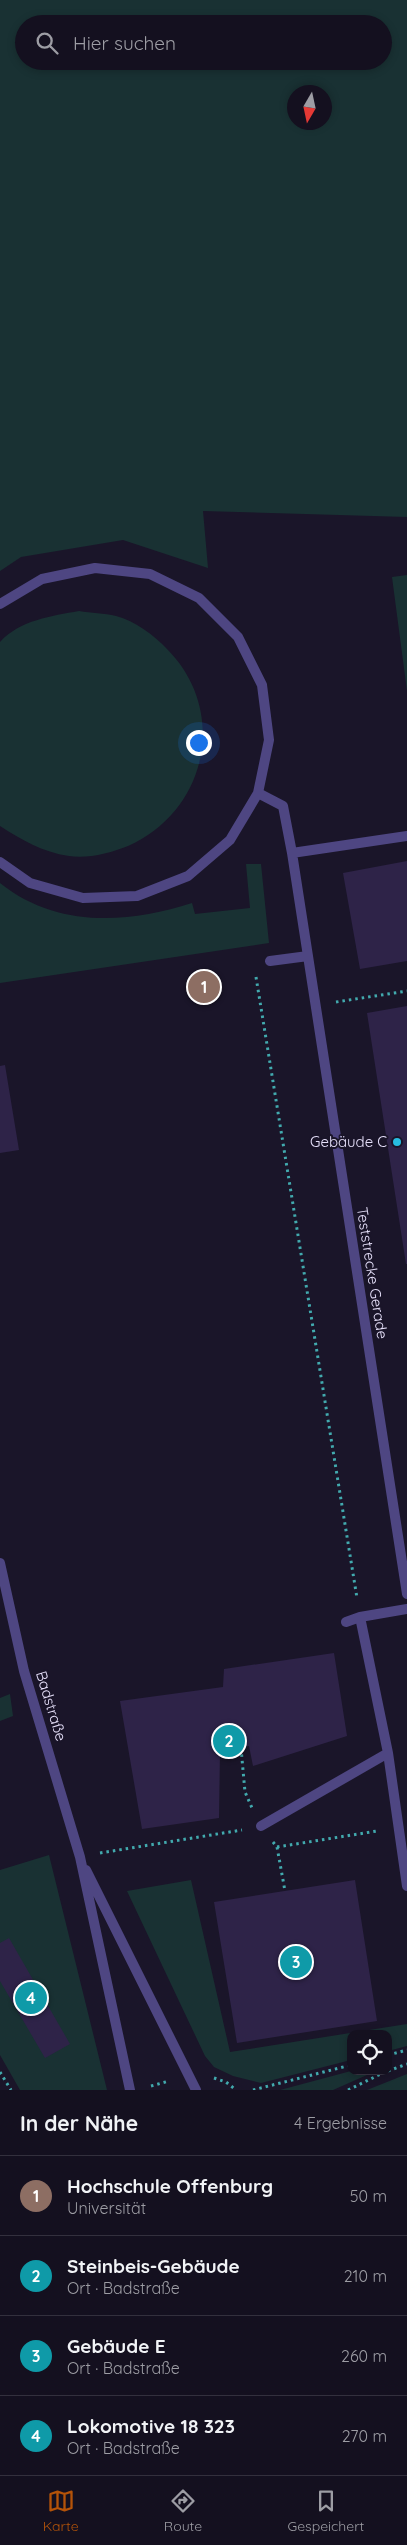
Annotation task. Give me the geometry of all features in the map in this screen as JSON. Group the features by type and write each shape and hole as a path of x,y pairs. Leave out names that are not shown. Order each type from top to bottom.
{"street":[{"path":"0,604 42,579 95,568 150,574 199,598 238,637 262,686 269,740 258,793 230,840 188,876 138,896 83,898 30,883 0,862"},
{"name":"Teststrecke Gerade","path":"258,793 283,806 292,853 407,1594"},
{"path":"292,853 407,836"},
{"path":"270,961 308,956"},
{"name":"Badstraße","path":"0,1563 24,1671 80,1857 130,2090"},
{"path":"346,1622 360,1617 407,1609"},
{"path":"360,1617 388,1753 407,1886"},
{"path":"261,1826 388,1753"},
{"name":"Badstraße","path":"80,1857 196,2090"}],"path":[{"path":"255,974 360,1617"},
{"path":"316,1005 407,991"},
{"path":"240,1748 245,1792 261,1826 277,1847 285,1892"},
{"path":"80,1857 261,1826"},
{"path":"277,1847 399,1827"},
{"path":"392,2054 407,2050"},
{"path":"392,2070 407,2064"},
{"path":"253,2090 347,2066"},
{"path":"0,2072 11,2090"},
{"path":"348,2090 380,2075"}],"green space":[{"path":"0,0 407,0 407,517 203,511 208,568 123,540 21,557 0,571"},
{"path":"407,575 407,691 392,577"},
{"path":"79,611 123,618 144,629 162,644 186,674 198,701 203,729 200,758 191,785 176,809 155,830 128,846 99,855 83,857 59,854 41,848 24,841 0,826 0,642 17,629 37,620"},
{"path":"246,864 261,864 269,943 0,983 0,883 22,898 44,908 68,915 117,918 167,910 192,903 195,914 250,908"},
{"path":"10,1694 13,1716 0,1721 0,1698"},
{"path":"49,1855 107,2090 20,2090 0,2055 0,1870"},
{"path":"191,1880 230,2052 347,2033 347,2061 261,2083 233,2076 214,2067 205,2056 127,1891"},
{"path":"407,2024 407,2046 392,2050 392,2030 369,2030"},
{"path":"347,2072 347,2075 367,2075 333,2090 280,2090"},
{"path":"407,2074 407,2090 367,2090"}],"building":[{"path":"407,861 407,961 360,969 343,873"},
{"name":"Gebäude C","path":"407,1006 407,1264 406,1264 367,1013"},
{"path":"5,1065 19,1150 0,1153 0,1066"},
{"path":"334,1653 347,1736 253,1766 249,1746 220,1751 219,1818 142,1829 120,1701 223,1687 224,1669"},
{"path":"355,1880 377,2021 237,2043 214,1902"},
{"path":"9,1938 70,2044 45,2058 0,1981 0,1943"}],"place":[{"name":"Hochschule Offenburg","path":"204,987"},
{"name":"Gebäude C","path":"397,1142"},
{"name":"Steinbeis-Gebäude","path":"229,1741"},
{"name":"Gebäude E","path":"296,1962"},
{"name":"Lokomotive 18 323","path":"31,1998"}]}
